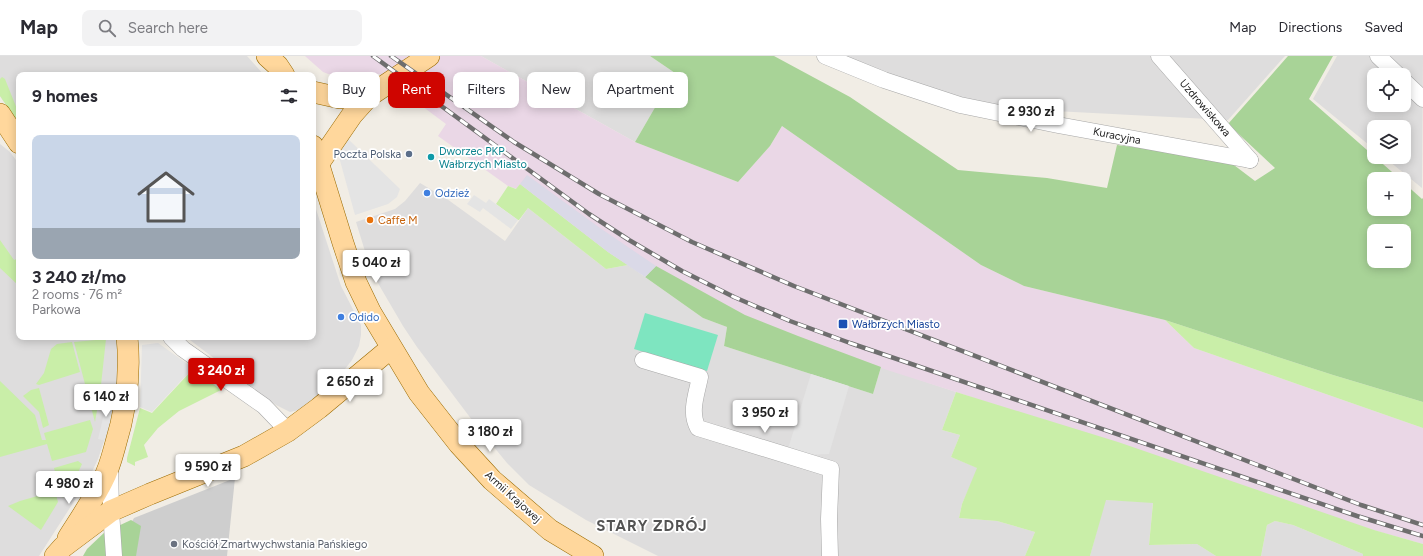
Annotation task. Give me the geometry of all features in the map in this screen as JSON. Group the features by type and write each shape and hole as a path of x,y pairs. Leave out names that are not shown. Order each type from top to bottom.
{"main road":[{"path":"267,56 282,72"},
{"path":"380,89 429,56"},
{"path":"316,93 328,95"},
{"path":"316,154 358,108"},
{"path":"0,114 16,138"},
{"name":"Armii Krajowej","path":"316,154 356,282 371,313 420,393 459,444 492,480 550,530 593,556"},
{"path":"59,551 95,495 104,479 110,463 122,423 126,402 128,386 127,340"},
{"path":"59,551 111,511 244,456 288,431 319,408 392,348"}],"street":[{"name":"Kuracyjna","path":"825,56 884,80 960,105 1058,125 1250,160"},
{"name":"Uzdrowiskowa","path":"1159,56 1250,160"},
{"path":"1378,56 1391,68"},
{"path":"1411,88 1423,99"},
{"path":"0,130 16,141"},
{"path":"174,340 183,349 264,406 288,431"},
{"path":"643,360 700,377 694,407 695,422 698,428 831,469 829,519 830,556"},
{"path":"110,463 114,556"}],"shaded area":[{"path":"0,56 247,56 261,72 16,72 16,120 0,96"},
{"path":"305,56 481,56 510,72 453,72 453,108 519,108 519,77 527,82 527,108 574,108 635,142 738,182 770,146 782,126 981,265 1024,286 1165,320 1194,348 1423,428 1423,544 1373,530 956,392 762,330 608,252 520,184 517,189 508,186 438,136 446,124 425,108 445,108 445,72 388,72 388,81 380,75 380,72 328,72 328,74 323,72"},
{"path":"481,56 650,56 674,72 593,72 593,108 655,108 635,142 574,108 585,108 585,72 527,72 527,82 519,77 519,72 510,72"},
{"path":"825,56 1285,56 1228,120 959,106"},
{"path":"1337,56 1423,56 1422,188 1411,179 1411,172 1402,172 1393,164 1411,164 1411,120 1367,120 1367,143 1313,99"},
{"path":"348,136 349,140 400,189 397,197 388,204 355,215 336,146"},
{"path":"0,144 10,152 16,160 16,340 117,340 118,390 110,423 98,459 89,478 39,556 0,556"},
{"path":"527,175 600,228 656,266 645,277 608,252 520,184"},
{"path":"420,183 447,199 505,241 528,208 606,269 628,265 703,318 727,327 724,346 873,394 881,367 956,392 942,430 960,435 951,457 978,468 962,504 959,518 997,521 1035,532 1025,556 658,556 586,520 529,485 507,463 475,424 417,347 379,285 368,261 356,222 395,209 405,201"},
{"path":"474,195 486,203 489,199 518,220 511,229 483,208 480,212 467,204"},
{"path":"316,209 341,286 361,325 359,346 352,360 335,382 299,410 290,412 276,405 190,340 316,340"},
{"path":"158,343 193,368 152,412 140,407 142,345"},
{"path":"811,374 849,386 829,454 803,455 788,449"},
{"path":"117,388 107,441 98,439 109,393"},
{"path":"235,478 227,556 131,556 129,527 134,518"},
{"path":"1105,500 1153,502 1149,545 1197,544 1216,556 1090,556"},
{"path":"1275,521 1293,525 1363,554 1363,556 1261,556 1267,525"}],"green space":[{"path":"650,56 774,56 850,97 958,170 1047,178 1107,188 1117,145 1226,159 1255,181 1275,168 1228,124 1288,56 1333,56 1309,99 1367,150 1367,164 1383,164 1392,172 1367,172 1367,216 1411,216 1411,189 1422,199 1423,198 1423,402 1333,375 1165,320 1024,286 981,265 782,126 770,146 738,182 635,142 655,108 688,108 688,72 674,72"},
{"path":"2,77 5,79 16,106 16,120 0,96 0,79"},
{"path":"520,184 608,252 628,265 606,269 528,208 518,220 496,204 508,186 516,189"},
{"path":"0,240 14,260 16,259 16,283 0,268"},
{"path":"656,266 745,315 881,367 873,394 724,346 727,327 703,318 645,277"},
{"path":"645,313 718,335 707,371 634,349"},
{"path":"1165,320 1333,375 1423,402 1423,428 1194,348"},
{"path":"106,340 101,385 86,388 74,342"},
{"path":"72,342 80,372 39,385 36,384 44,373 51,349 57,344"},
{"path":"193,369 221,390 179,411 158,428 144,445 148,457 135,462 135,466 127,462 140,408 152,413"},
{"path":"0,381 35,415 42,440 46,440 44,433 90,420 93,429 86,452 52,461 47,444 0,457"},
{"path":"39,388 49,425 43,428 39,412 23,396 31,390"},
{"path":"956,392 1118,442 1374,530 1423,544 1423,556 1363,556 1363,554 1293,525 1275,521 1267,525 1261,556 1216,556 1197,544 1149,545 1153,503 1106,500 1090,556 1025,556 1035,532 997,521 959,518 962,504 977,468 951,457 960,435 942,430"},
{"path":"100,393 95,422 88,396"},
{"path":"78,461 82,464 75,479 62,498 54,468"},
{"path":"55,491 58,502 41,530 8,506 20,501"},
{"path":"131,520 141,526 136,556 118,556 116,527"},
{"path":"107,530 111,556 83,556 87,549"}],"railway":[{"path":"373,56 589,214 629,240 682,271 734,297 790,321 850,343 1357,516 1423,536"},
{"path":"391,56 514,142 599,194 692,242 794,286 1361,505 1423,525"}],"place":[{"name":"Poczta Polska","path":"409,154"},
{"name":"Dworzec PKP Wałbrzych Miasto","path":"431,157"},
{"name":"Odzież","path":"427,193"},
{"name":"Caffe M","path":"370,220"},
{"name":"Odido","path":"341,317"},
{"name":"Wałbrzych Miasto","path":"843,324"},
{"name":"Kościół Zmartwychwstania Pańskiego","path":"174,544"}],"district":[{"name":"STARY ZDRÓJ","path":"652,526"}]}
